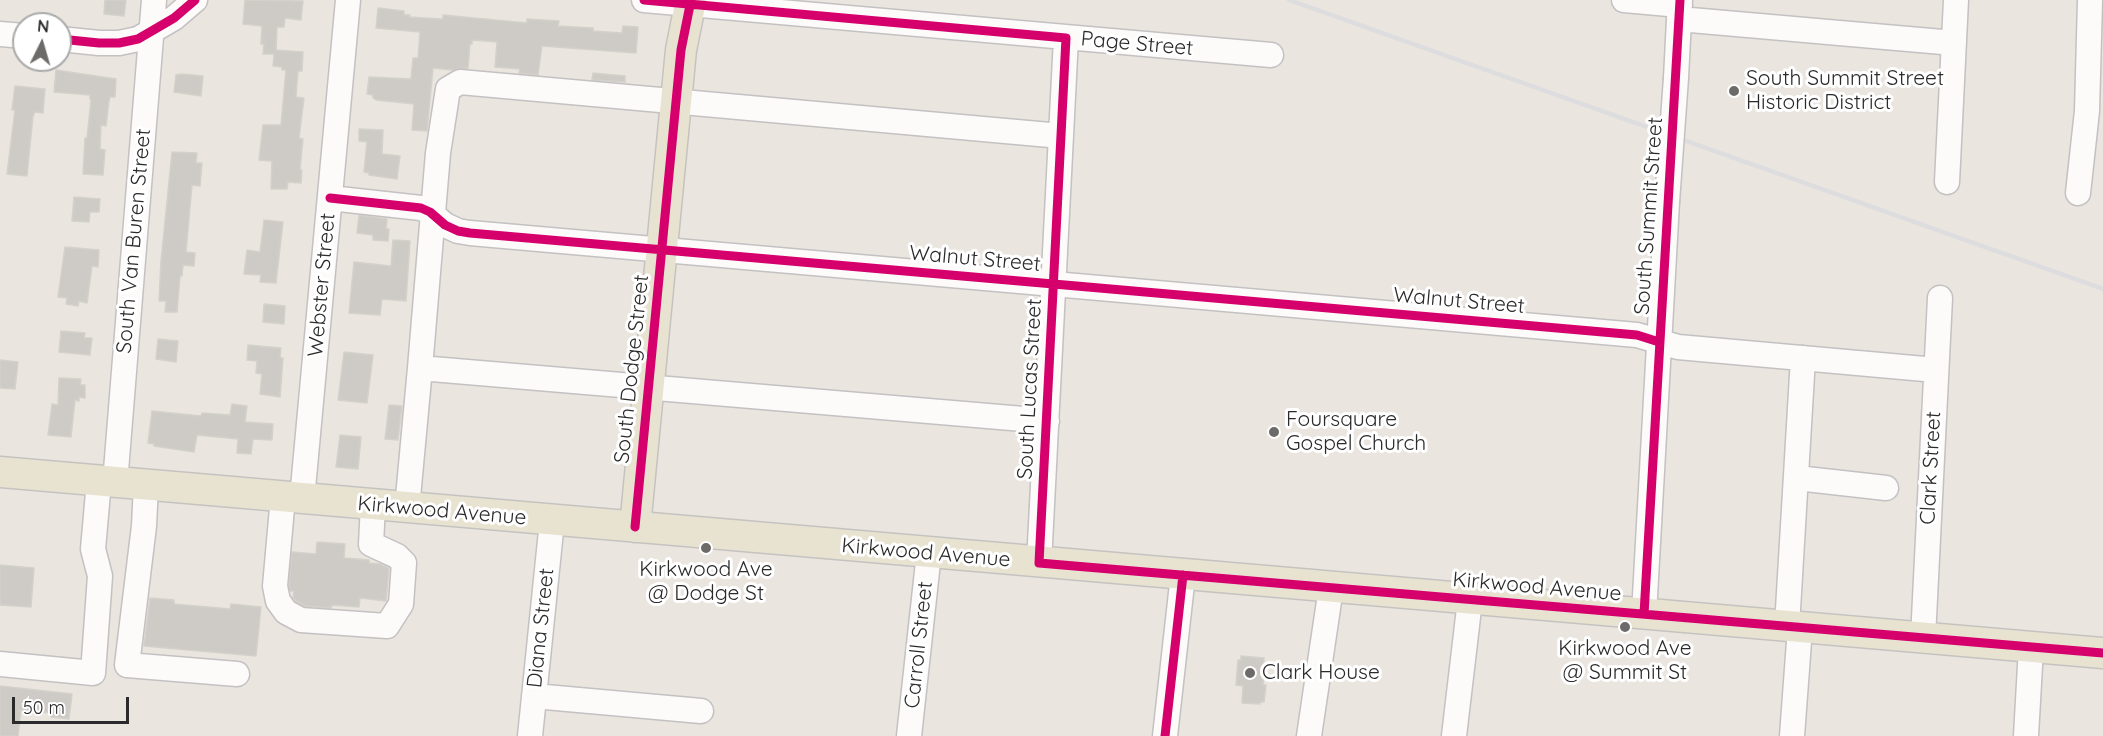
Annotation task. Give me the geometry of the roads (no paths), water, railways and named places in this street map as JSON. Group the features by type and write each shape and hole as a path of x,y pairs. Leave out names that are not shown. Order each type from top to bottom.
{"main road":[{"name":"South Dodge Street","path":"635,527 681,50 690,2"},
{"name":"Kirkwood Avenue","path":"0,472 1183,576 2103,653"}],"street":[{"name":"South Van Buren Street","path":"0,664 93,673 100,576 93,549 107,482 154,0"},
{"path":"72,40 119,43 138,39 174,18 195,0"},
{"name":"Webster Street","path":"348,0 330,198 293,498 275,586 278,601 286,612 301,620 387,626 401,604 404,563 397,556 371,544 373,505"},
{"name":"Page Street","path":"644,0 690,2 1271,56"},
{"path":"1624,0 1954,43"},
{"path":"1947,182 1956,0"},
{"path":"2078,193 2087,111 2090,0"},
{"name":"South Summit Street","path":"1644,614 1680,8"},
{"name":"South Lucas Street","path":"1040,563 1066,38"},
{"path":"407,508 438,153 448,89 460,82 1061,136"},
{"name":"Walnut Street","path":"330,198 421,208 445,225 470,233 1637,335 1678,347 1936,370"},
{"name":"Clark Street","path":"1923,638 1940,298"},
{"path":"1792,736 1797,478 1803,358"},
{"path":"420,368 1047,422"},
{"path":"1797,478 1886,488"},
{"path":"146,485 144,526 127,665 237,674"},
{"name":"Diana Street","path":"530,736 552,520"},
{"name":"Carroll Street","path":"909,736 929,553"},
{"path":"1165,736 1183,576"},
{"path":"1309,736 1331,588"},
{"path":"1454,736 1470,600"},
{"path":"2026,736 2031,648"},
{"path":"534,696 701,711"}],"railway":[{"path":"1289,0 2103,289"}],"place":[{"name":"South Summit Street Historic District","path":"1734,91"},
{"name":"Foursquare Gospel Church","path":"1274,432"},
{"name":"Kirkwood Ave @ Dodge St","path":"706,548"},
{"name":"Kirkwood Ave @ Summit St","path":"1625,627"},
{"name":"Clark House","path":"1250,673"}]}
